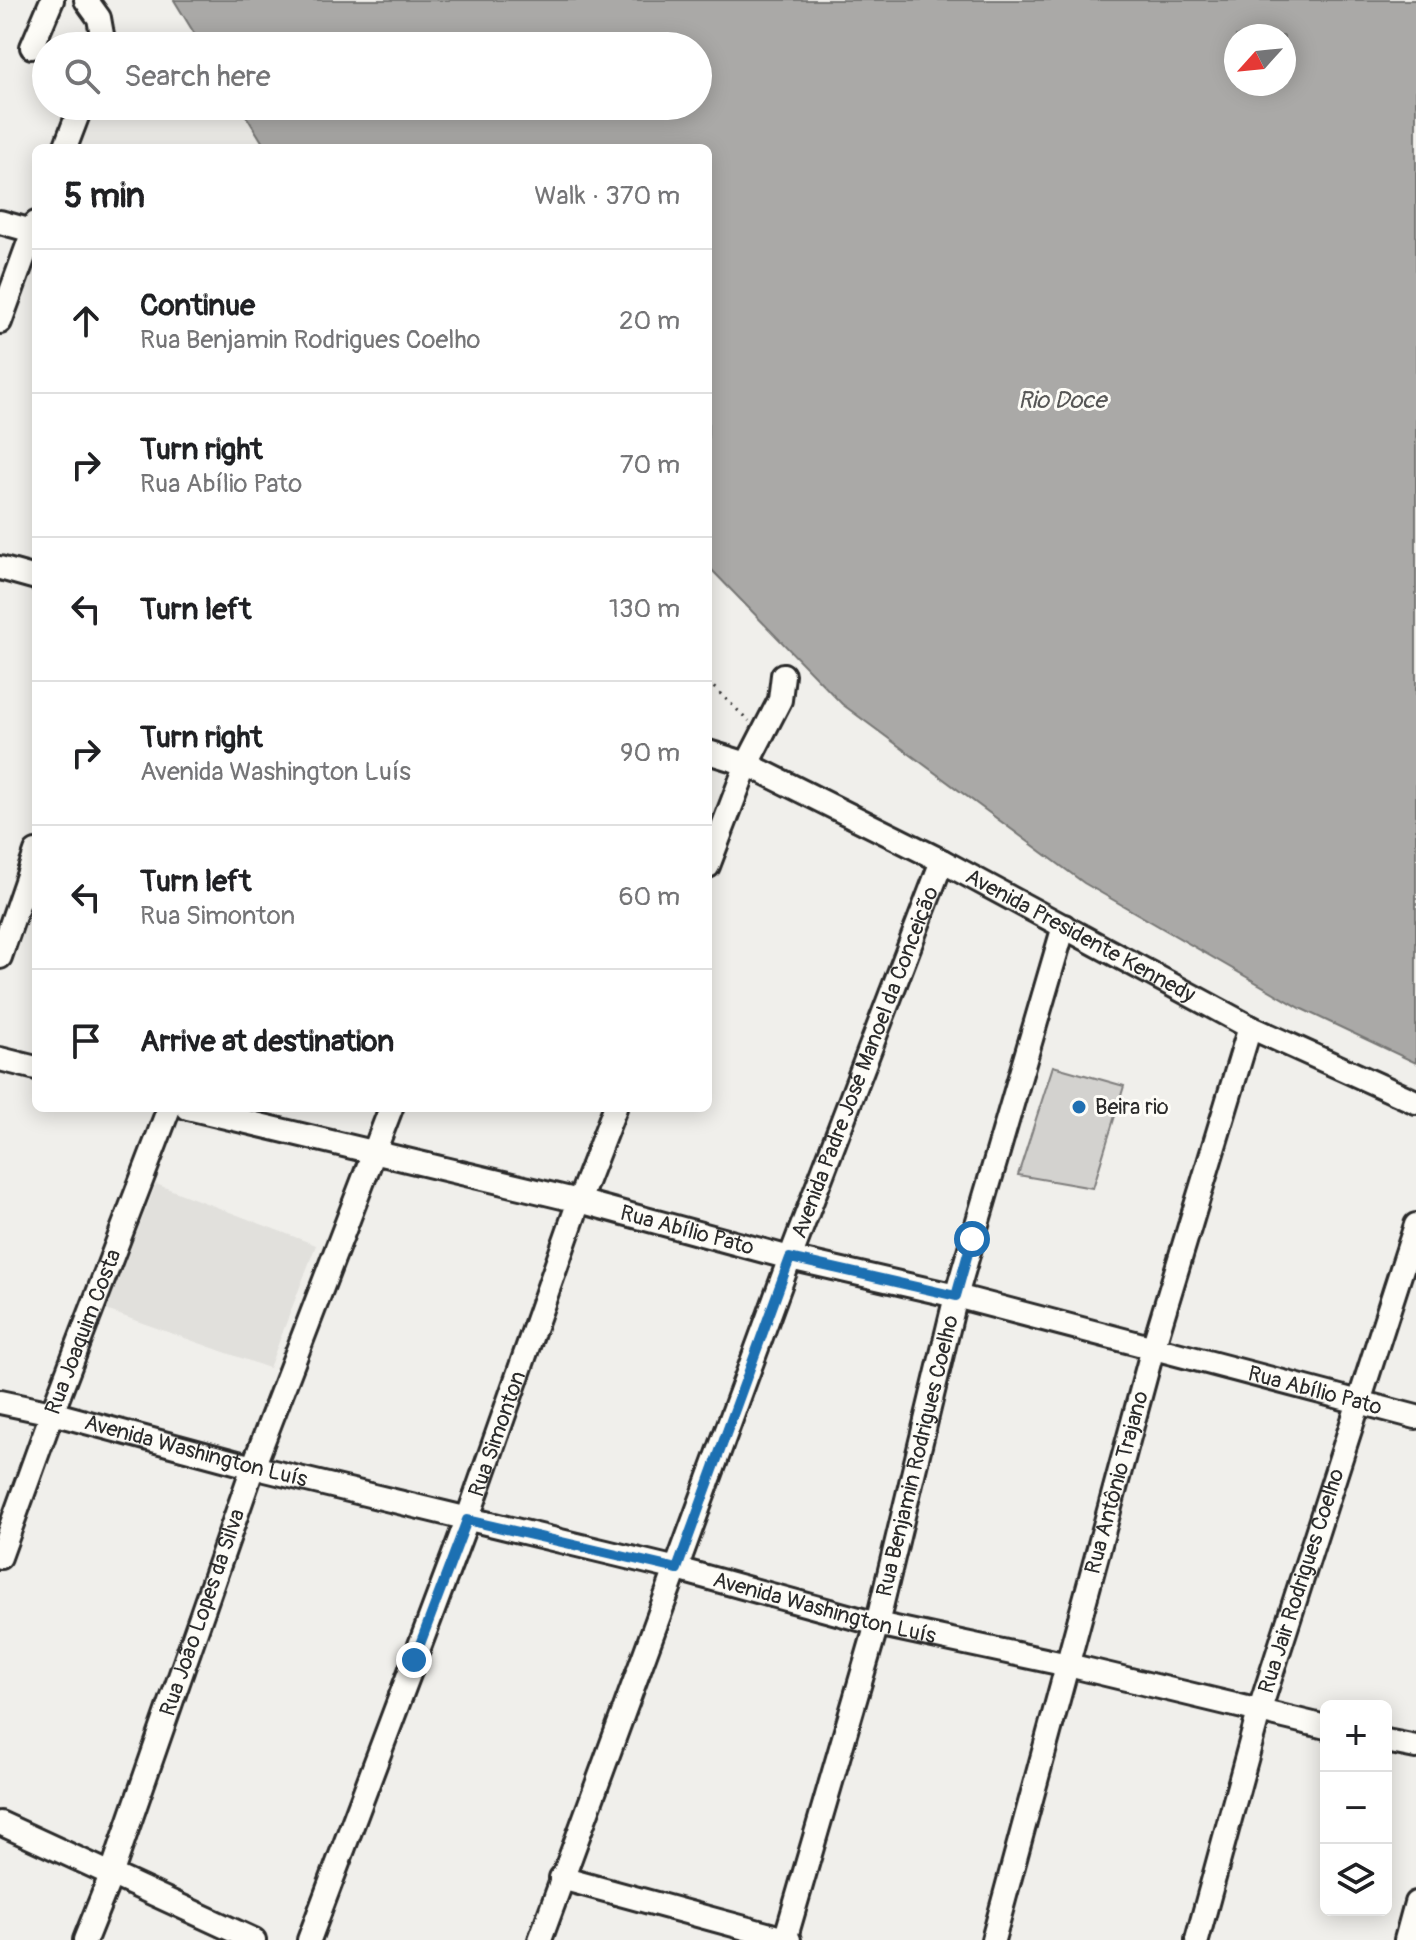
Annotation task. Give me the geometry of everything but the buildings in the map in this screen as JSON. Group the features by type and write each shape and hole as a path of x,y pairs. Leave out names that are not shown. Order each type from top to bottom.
{"street":[{"path":"38,32 52,0"},
{"path":"86,0 99,18 102,32"},
{"path":"67,144 76,120"},
{"path":"0,222 32,228"},
{"path":"0,322 32,237"},
{"path":"0,568 32,577"},
{"path":"712,856 747,764 780,700 783,675"},
{"name":"Avenida Presidente Kennedy","path":"712,753 747,764 942,861 1250,1027 1416,1102"},
{"name":"Avenida Padre José Manoel da Conceição","path":"540,1940 790,1258 942,861"},
{"path":"0,957 32,864"},
{"name":"Rua Benjamin Rodrigues Coelho","path":"786,1940 877,1624 956,1296 1064,926"},
{"name":"Rua Antônio Trajano","path":"993,1940 1153,1348 1250,1027"},
{"path":"0,1059 32,1067"},
{"name":"Rua Joaquim Costa","path":"0,1557 167,1112"},
{"name":"Rua Abílio Pato","path":"205,1112 579,1201 790,1258 956,1296 1416,1417"},
{"name":"Rua João Lopes da Silva","path":"85,1940 111,1875 253,1467 390,1112"},
{"name":"Rua Simonton","path":"309,1940 467,1520 613,1112"},
{"name":"Rua Jair Rodrigues Coelho","path":"1197,1940 1259,1712 1416,1225"},
{"name":"Avenida Washington Luís","path":"0,1402 467,1520 677,1569 877,1624 1068,1665 1320,1726"},
{"path":"1392,1742 1416,1747"},
{"path":"0,1823 254,1940"},
{"path":"561,1878 786,1940"},
{"path":"1406,1940 1416,1903"}],"path":[{"path":"712,686 764,735"}],"shaded area":[{"name":"Beira rio","path":"1053,1066 1124,1086 1093,1188 1018,1175"},
{"path":"156,1184 316,1245 269,1368 106,1310"}],"water":[{"name":"Rio Doce","path":"174,0 1416,0 1416,1063 1302,1009 1084,883 842,704 712,570 712,144 264,144 249,120 712,120 712,32 193,32"}],"place":[{"name":"Beira rio","path":"1079,1107"}],"route":[{"path":"414,1660 467,1520 677,1569 790,1258 956,1296 972,1239"}]}
